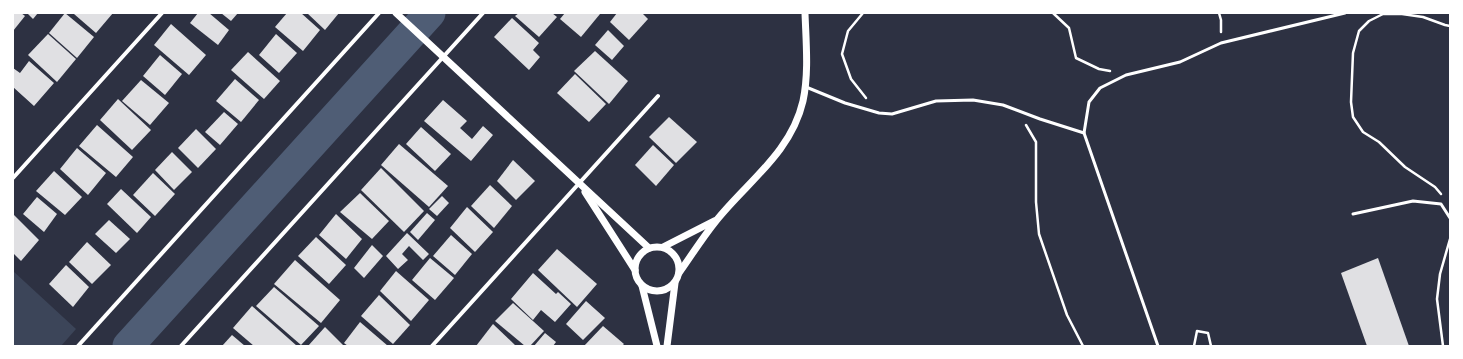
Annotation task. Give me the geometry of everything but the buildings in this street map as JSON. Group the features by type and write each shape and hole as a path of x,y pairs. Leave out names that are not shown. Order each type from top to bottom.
{"street":[{"path":"13,178 162,13"},
{"path":"78,346 379,13"},
{"path":"396,13 649,248"},
{"path":"181,346 483,13"},
{"path":"667,346 675,283 679,273 716,220 763,171 782,146 798,117 805,86 806,13"},
{"path":"432,346 658,96"},
{"path":"579,183 635,270 638,281 642,286 656,292 670,288 675,283"},
{"path":"635,270 638,257 649,248 663,247 716,220"},
{"path":"663,247 669,250 678,260 680,266 679,273"},
{"path":"642,286 658,346"}],"lane":[{"path":"1158,346 1084,133 1089,102 1100,88 1126,75 1180,62 1221,43 1345,13"},
{"path":"805,86 845,103 879,113 892,114 936,101 973,100 1004,105 1040,119 1084,133"},
{"path":"1353,214 1413,201 1441,204 1450,218"}],"path":[{"path":"863,13 848,31 842,54 851,79 879,113"},
{"path":"1053,13 1069,28 1076,58 1099,69 1126,75"},
{"path":"1219,13 1221,20 1221,43"},
{"path":"1443,197 1435,187 1405,167 1379,142 1363,132 1353,117 1351,102 1353,53 1360,31 1369,20 1383,14 1402,14 1423,17 1445,26 1450,26"},
{"path":"1024,121 1036,142 1036,202 1039,234 1067,315 1082,346"},
{"path":"1443,346 1437,299 1440,274 1450,239"},
{"path":"1194,346 1197,331 1208,333 1211,346"}],"shaded area":[{"path":"13,271 76,329 61,346 13,346"}],"waterway":[{"path":"128,346 430,13"}]}
